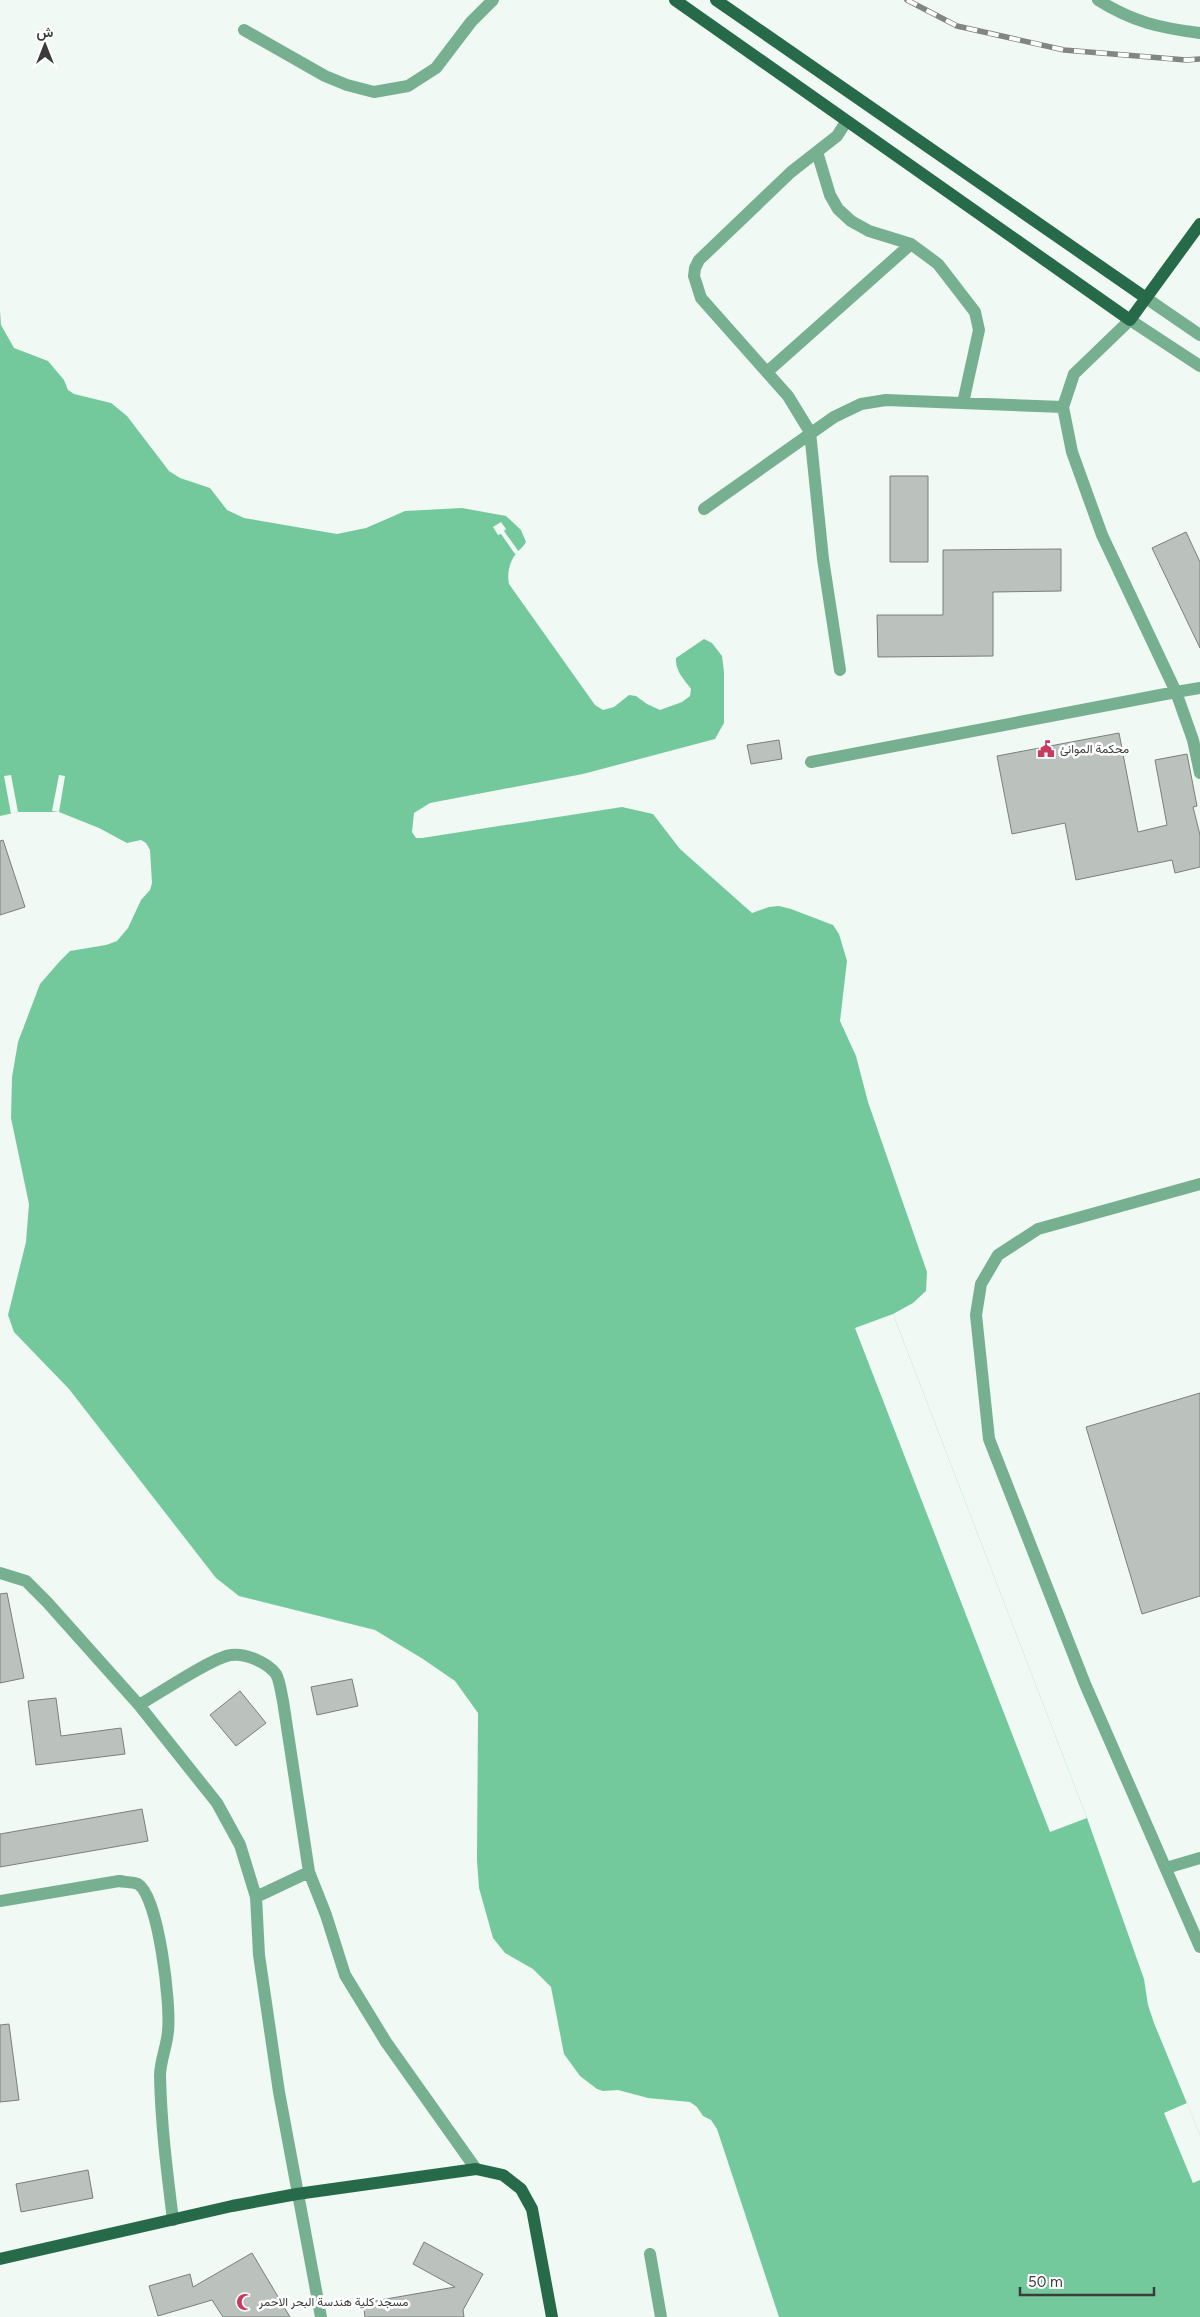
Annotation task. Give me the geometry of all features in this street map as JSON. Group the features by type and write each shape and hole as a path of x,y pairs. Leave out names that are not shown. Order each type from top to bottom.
{"main road":[{"path":"675,0 1130,320 1200,224"},
{"path":"716,0 1146,298"},
{"path":"0,2259 232,2206 297,2194 476,2169 504,2175 521,2189 532,2210 552,2317"}],"street":[{"path":"244,30 325,76 347,85 374,92 408,86 436,68 470,22 493,0"},
{"path":"1098,0 1119,13 1160,28 1200,33"},
{"path":"840,670 823,559 810,432 788,396 701,298 694,276 699,260 791,172 837,136 846,122"},
{"path":"816,152 830,195 838,209 852,221 869,230 911,244 938,264 975,312 979,330 963,403"},
{"path":"767,372 911,244"},
{"path":"1146,298 1200,335"},
{"path":"1200,366 1130,320 1074,374 1063,407 1072,452 1102,535 1176,692 1193,740 1200,773"},
{"path":"704,509 810,432 834,417 861,404 886,400 1063,407"},
{"path":"811,762 1200,688"},
{"path":"1200,1184 1038,1228 998,1255 981,1284 976,1316 989,1439 1085,1684 1200,1947"},
{"path":"0,1573 26,1581 139,1705 217,1803 240,1844 256,1897 259,1955 297,2194 321,2317"},
{"path":"139,1705 210,1663 230,1655 246,1655 260,1662 276,1674 283,1701 309,1872 326,1915 345,1975 386,2042 476,2169"},
{"path":"1166,1868 1200,1858"},
{"path":"256,1897 309,1872"},
{"path":"0,1901 119,1881 137,1884 147,1896 158,1934 168,1996 168,2031 160,2073 162,2118 173,2220"},
{"path":"650,2254 662,2317"}],"shaded area":[{"path":"0,310 1,325 14,348 48,361 64,380 68,390 74,394 111,403 127,416 169,471 180,478 210,488 227,510 244,518 337,534 366,528 405,511 462,508 506,516 521,530 526,542 511,562 508,573 509,584 595,705 603,710 614,707 629,695 636,696 660,710 682,702 690,696 691,689 678,671 676,658 704,639 712,643 722,656 724,672 724,723 715,739 583,774 430,803 414,813 412,832 416,838 422,838 622,807 653,814 680,849 752,913 769,907 779,906 833,925 839,934 847,961 840,1021 856,1056 868,1102 927,1272 926,1291 913,1303 893,1314 1087,1818 1144,1979 1148,2005 1154,2023 1200,2135 1200,2317 779,2317 717,2129 711,2120 703,2116 697,2107 690,2102 648,2098 618,2090 603,2091 597,2089 580,2076 564,2054 551,1987 533,1969 505,1953 493,1938 479,1888 477,1860 478,1713 455,1681 375,1630 239,1596 216,1578 69,1389 14,1332 8,1315 26,1242 29,1204 11,1118 12,1077 18,1042 40,984 70,951 106,945 117,941 128,928 141,900 150,890 152,883 150,850 146,843 141,840 127,843 99,828 59,812 18,812 0,816"}],"pier":[{"path":"501,522 506,529 504,531 519,552 515,554 501,534 498,535 493,527"},
{"path":"11,775 18,812 11,814 4,776"},
{"path":"59,775 65,776 59,812 52,811"},
{"path":"893,1314 1087,1818 1050,1832 855,1328"},
{"path":"1187,2103 1200,2135 1200,2180 1193,2183 1164,2113"}],"building":[{"path":"890,476 928,476 928,562 890,562"},
{"path":"1186,532 1200,562 1200,648 1152,548"},
{"path":"1061,549 1061,591 993,592 993,656 878,657 877,615 943,615 943,550"},
{"path":"1119,733 1138,832 1167,825 1155,760 1187,754 1197,806 1193,807 1200,835 1200,867 1175,873 1172,860 1076,880 1065,823 1012,834 997,756"},
{"path":"779,740 782,759 751,764 747,745"},
{"path":"3,840 25,907 0,915 0,841"},
{"path":"1200,1393 1200,1596 1142,1614 1086,1427"},
{"path":"7,1593 24,1678 0,1683 0,1594"},
{"path":"352,1679 358,1706 317,1715 311,1687"},
{"path":"240,1691 266,1723 236,1746 210,1715"},
{"path":"56,1698 61,1736 121,1728 125,1754 36,1765 28,1701"},
{"path":"142,1809 148,1841 0,1867 0,1834"},
{"path":"9,2024 19,2100 0,2102 0,2025"},
{"path":"88,2170 93,2198 21,2212 16,2184"},
{"path":"424,2242 483,2274 463,2310 464,2317 365,2317 363,2303 455,2287 413,2264"},
{"path":"252,2253 290,2317 223,2317 212,2300 158,2316 149,2286 190,2274 193,2287"}],"railway":[{"path":"907,0 957,26 1064,50 1186,60 1200,59"}],"place":[{"name":"محكمة الموانئ","path":"1046,749"},
{"name":"مسجد كلية هندسة البحر الاحمر","path":"245,2302"}]}
